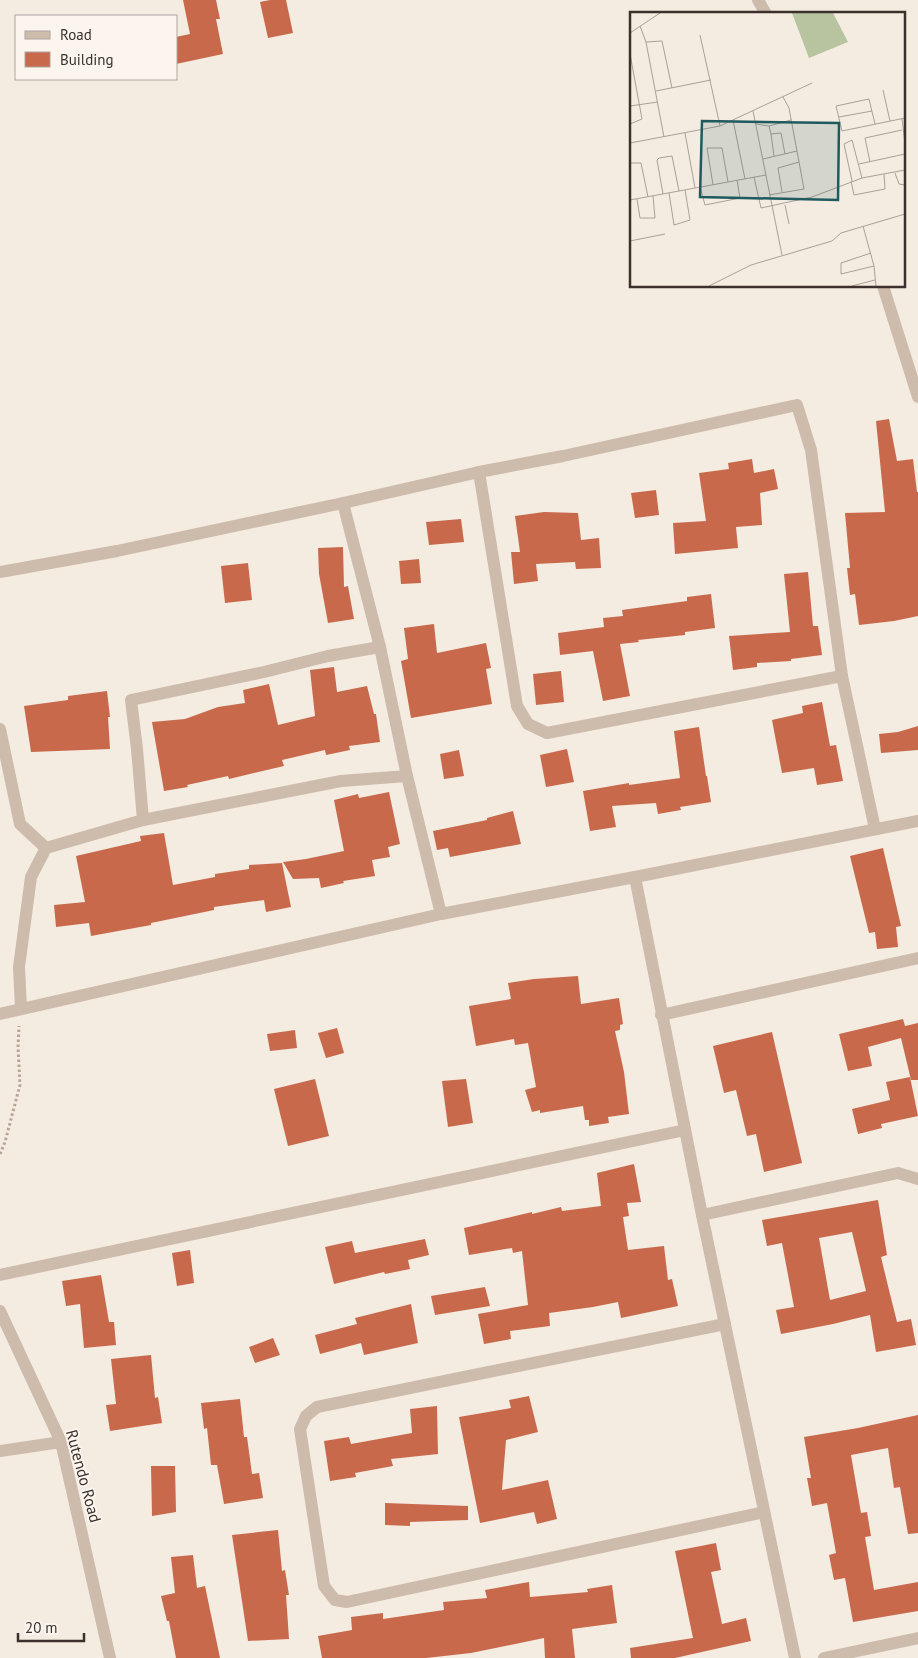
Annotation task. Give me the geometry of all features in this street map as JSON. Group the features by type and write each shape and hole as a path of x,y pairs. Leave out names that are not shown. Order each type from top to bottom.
{"street":[{"path":"758,0 765,12"},
{"path":"884,288 918,397"},
{"path":"0,572 117,551 797,405 811,450 842,676 875,828"},
{"path":"479,472 518,706 528,724 547,733 842,676"},
{"path":"343,503 380,647 407,776 441,914"},
{"path":"143,820 138,749 131,700 264,672 328,656 380,647"},
{"path":"0,729 20,824 46,848"},
{"path":"21,1008 18,967 31,877 46,848 143,820 341,781 407,776"},
{"path":"0,1014 441,914 635,878 875,828 918,821"},
{"path":"635,878 702,1215 795,1658"},
{"path":"661,1015 918,958"},
{"path":"0,1275 685,1130"},
{"path":"702,1215 898,1173 918,1179"},
{"name":"Rutendo Road","path":"0,1310 61,1442 110,1658"},
{"path":"725,1324 317,1407 306,1416 300,1429 324,1586 335,1600 347,1602 764,1512"},
{"path":"0,1451 61,1442"},
{"path":"824,1658 918,1638"}],"path":[{"path":"0,1154 20,1085 18,1047 21,1008"}],"building":[{"path":"183,0 216,0 220,19 216,19 223,54 178,64 178,37 190,34"},
{"path":"286,0 293,33 268,38 260,2"},
{"path":"889,419 897,461 913,459 918,492 918,616 859,625 855,594 850,595 847,568 850,568 845,513 885,512 876,421"},
{"path":"752,459 754,473 774,469 778,489 760,493 762,525 736,527 738,548 675,554 673,523 706,521 699,473 729,469 728,463"},
{"path":"656,490 659,515 635,518 631,493"},
{"path":"544,512 578,513 581,540 599,538 601,568 576,569 575,562 536,564 538,581 514,584 511,552 520,552 515,516"},
{"path":"461,519 464,542 429,545 426,522"},
{"path":"343,547 344,587 348,586 354,619 328,623 319,574 318,548"},
{"path":"419,559 421,583 401,584 399,561"},
{"path":"248,563 252,600 225,603 221,566"},
{"path":"808,572 813,626 818,626 822,655 791,659 791,661 757,663 757,667 733,670 729,636 790,632 784,574"},
{"path":"711,594 715,628 685,632 685,635 620,644 630,696 603,701 593,651 560,655 558,633 604,627 603,618 623,616 622,610 687,601 687,597"},
{"path":"434,624 437,653 486,643 491,668 486,669 492,704 411,718 401,661 408,659 404,628"},
{"path":"334,667 337,692 367,686 374,714 376,714 380,742 349,746 350,750 326,755 325,750 282,760 284,766 229,779 228,776 187,785 188,787 164,791 152,722 185,719 218,707 245,703 243,690 269,684 278,725 315,716 310,670"},
{"path":"561,671 564,702 536,705 533,674"},
{"path":"107,691 110,717 108,717 110,749 31,752 24,706 68,700 68,696"},
{"path":"822,702 830,746 836,745 843,781 817,785 814,768 782,773 772,720 803,713 802,706"},
{"path":"918,726 918,750 881,753 879,734 898,732"},
{"path":"699,727 711,802 680,807 681,810 658,814 656,803 612,806 616,827 590,831 583,791 629,783 629,785 680,778 674,731"},
{"path":"567,749 574,782 546,787 540,755"},
{"path":"459,750 464,776 444,779 440,754"},
{"path":"389,792 400,844 388,847 390,857 372,860 375,876 343,881 344,883 321,888 319,878 293,879 283,862 344,851 334,800 358,794 359,798"},
{"path":"513,811 521,844 450,857 448,848 437,850 433,831 487,820 487,818"},
{"path":"164,833 173,885 215,877 215,874 249,869 249,865 282,863 291,907 266,912 264,900 214,907 214,910 151,923 151,925 91,936 89,923 56,927 54,905 85,902 76,856 141,841 140,836"},
{"path":"883,848 901,926 896,927 898,947 877,949 875,932 869,933 850,856"},
{"path":"578,976 581,1004 619,998 623,1024 620,1025 620,1030 615,1031 624,1072 629,1114 608,1117 609,1123 589,1126 589,1120 585,1120 583,1106 540,1113 540,1110 532,1112 525,1090 536,1087 528,1043 515,1045 514,1039 476,1046 469,1006 511,999 508,983"},
{"path":"903,1019 905,1026 918,1023 918,1080 911,1080 901,1038 868,1047 872,1066 848,1071 839,1034"},
{"path":"337,1028 344,1053 326,1058 318,1033"},
{"path":"295,1030 297,1048 270,1051 267,1034"},
{"path":"772,1032 802,1163 764,1172 756,1134 747,1136 736,1090 724,1093 713,1046"},
{"path":"910,1077 918,1116 881,1124 882,1128 858,1134 852,1109 890,1100 886,1082"},
{"path":"315,1079 329,1136 288,1146 274,1089"},
{"path":"466,1079 473,1123 448,1127 442,1081"},
{"path":"634,1164 641,1202 627,1203 629,1216 623,1217 628,1250 664,1246 668,1280 672,1279 678,1306 621,1318 618,1302 549,1313 550,1326 510,1331 511,1339 484,1344 478,1314 528,1305 522,1251 513,1253 512,1248 469,1255 464,1228 561,1207 562,1211 601,1206 597,1173"},
{"path":"878,1200 887,1255 881,1257 897,1322 911,1319 916,1345 876,1352 870,1315 781,1334 776,1310 794,1307 782,1243 767,1246 762,1220","holes":["852,1232 866,1291 830,1300 819,1238"]},
{"path":"425,1239 429,1255 408,1260 410,1269 385,1274 384,1272 334,1284 325,1247 352,1241 355,1253"},
{"path":"190,1250 194,1283 177,1286 172,1253"},
{"path":"101,1275 109,1322 114,1322 116,1345 84,1348 80,1304 66,1306 62,1281"},
{"path":"485,1287 490,1306 435,1315 431,1296"},
{"path":"411,1304 418,1343 364,1355 361,1343 320,1354 315,1335 357,1324 355,1318"},
{"path":"273,1338 280,1355 255,1363 249,1347"},
{"path":"151,1355 155,1398 158,1397 162,1423 110,1431 106,1405 116,1404 111,1359"},
{"path":"529,1396 538,1432 506,1440 502,1490 548,1480 557,1519 537,1524 534,1512 480,1523 459,1417 511,1408 509,1400"},
{"path":"240,1399 244,1437 247,1437 252,1474 259,1473 263,1498 224,1504 217,1465 211,1465 207,1428 204,1429 201,1403"},
{"path":"437,1406 438,1454 391,1459 393,1466 355,1473 356,1477 330,1481 324,1441 349,1437 351,1444 412,1433 410,1409"},
{"path":"918,1415 918,1533 908,1534 900,1487 894,1488 888,1448 851,1455 861,1513 867,1512 871,1536 865,1537 874,1590 918,1582 918,1611 853,1622 845,1578 834,1580 829,1555 836,1553 827,1503 812,1506 807,1478 811,1478 804,1437"},
{"path":"151,1466 175,1466 176,1512 152,1516"},
{"path":"385,1503 468,1506 468,1520 410,1522 410,1526 385,1525"},
{"path":"278,1530 282,1571 285,1570 289,1595 286,1595 289,1639 248,1641 232,1535"},
{"path":"716,1543 721,1570 711,1572 722,1624 746,1618 751,1641 675,1658 631,1658 630,1648 693,1638 675,1551"},
{"path":"193,1555 197,1588 205,1586 220,1658 176,1658 169,1621 167,1621 161,1596 175,1593 171,1557"},
{"path":"529,1582 530,1597 588,1592 587,1589 612,1585 617,1623 572,1629 575,1658 545,1658 544,1638 471,1653 426,1658 322,1658 318,1636 352,1630 351,1617 383,1613 383,1619 444,1610 443,1602 487,1598 485,1590"}]}
